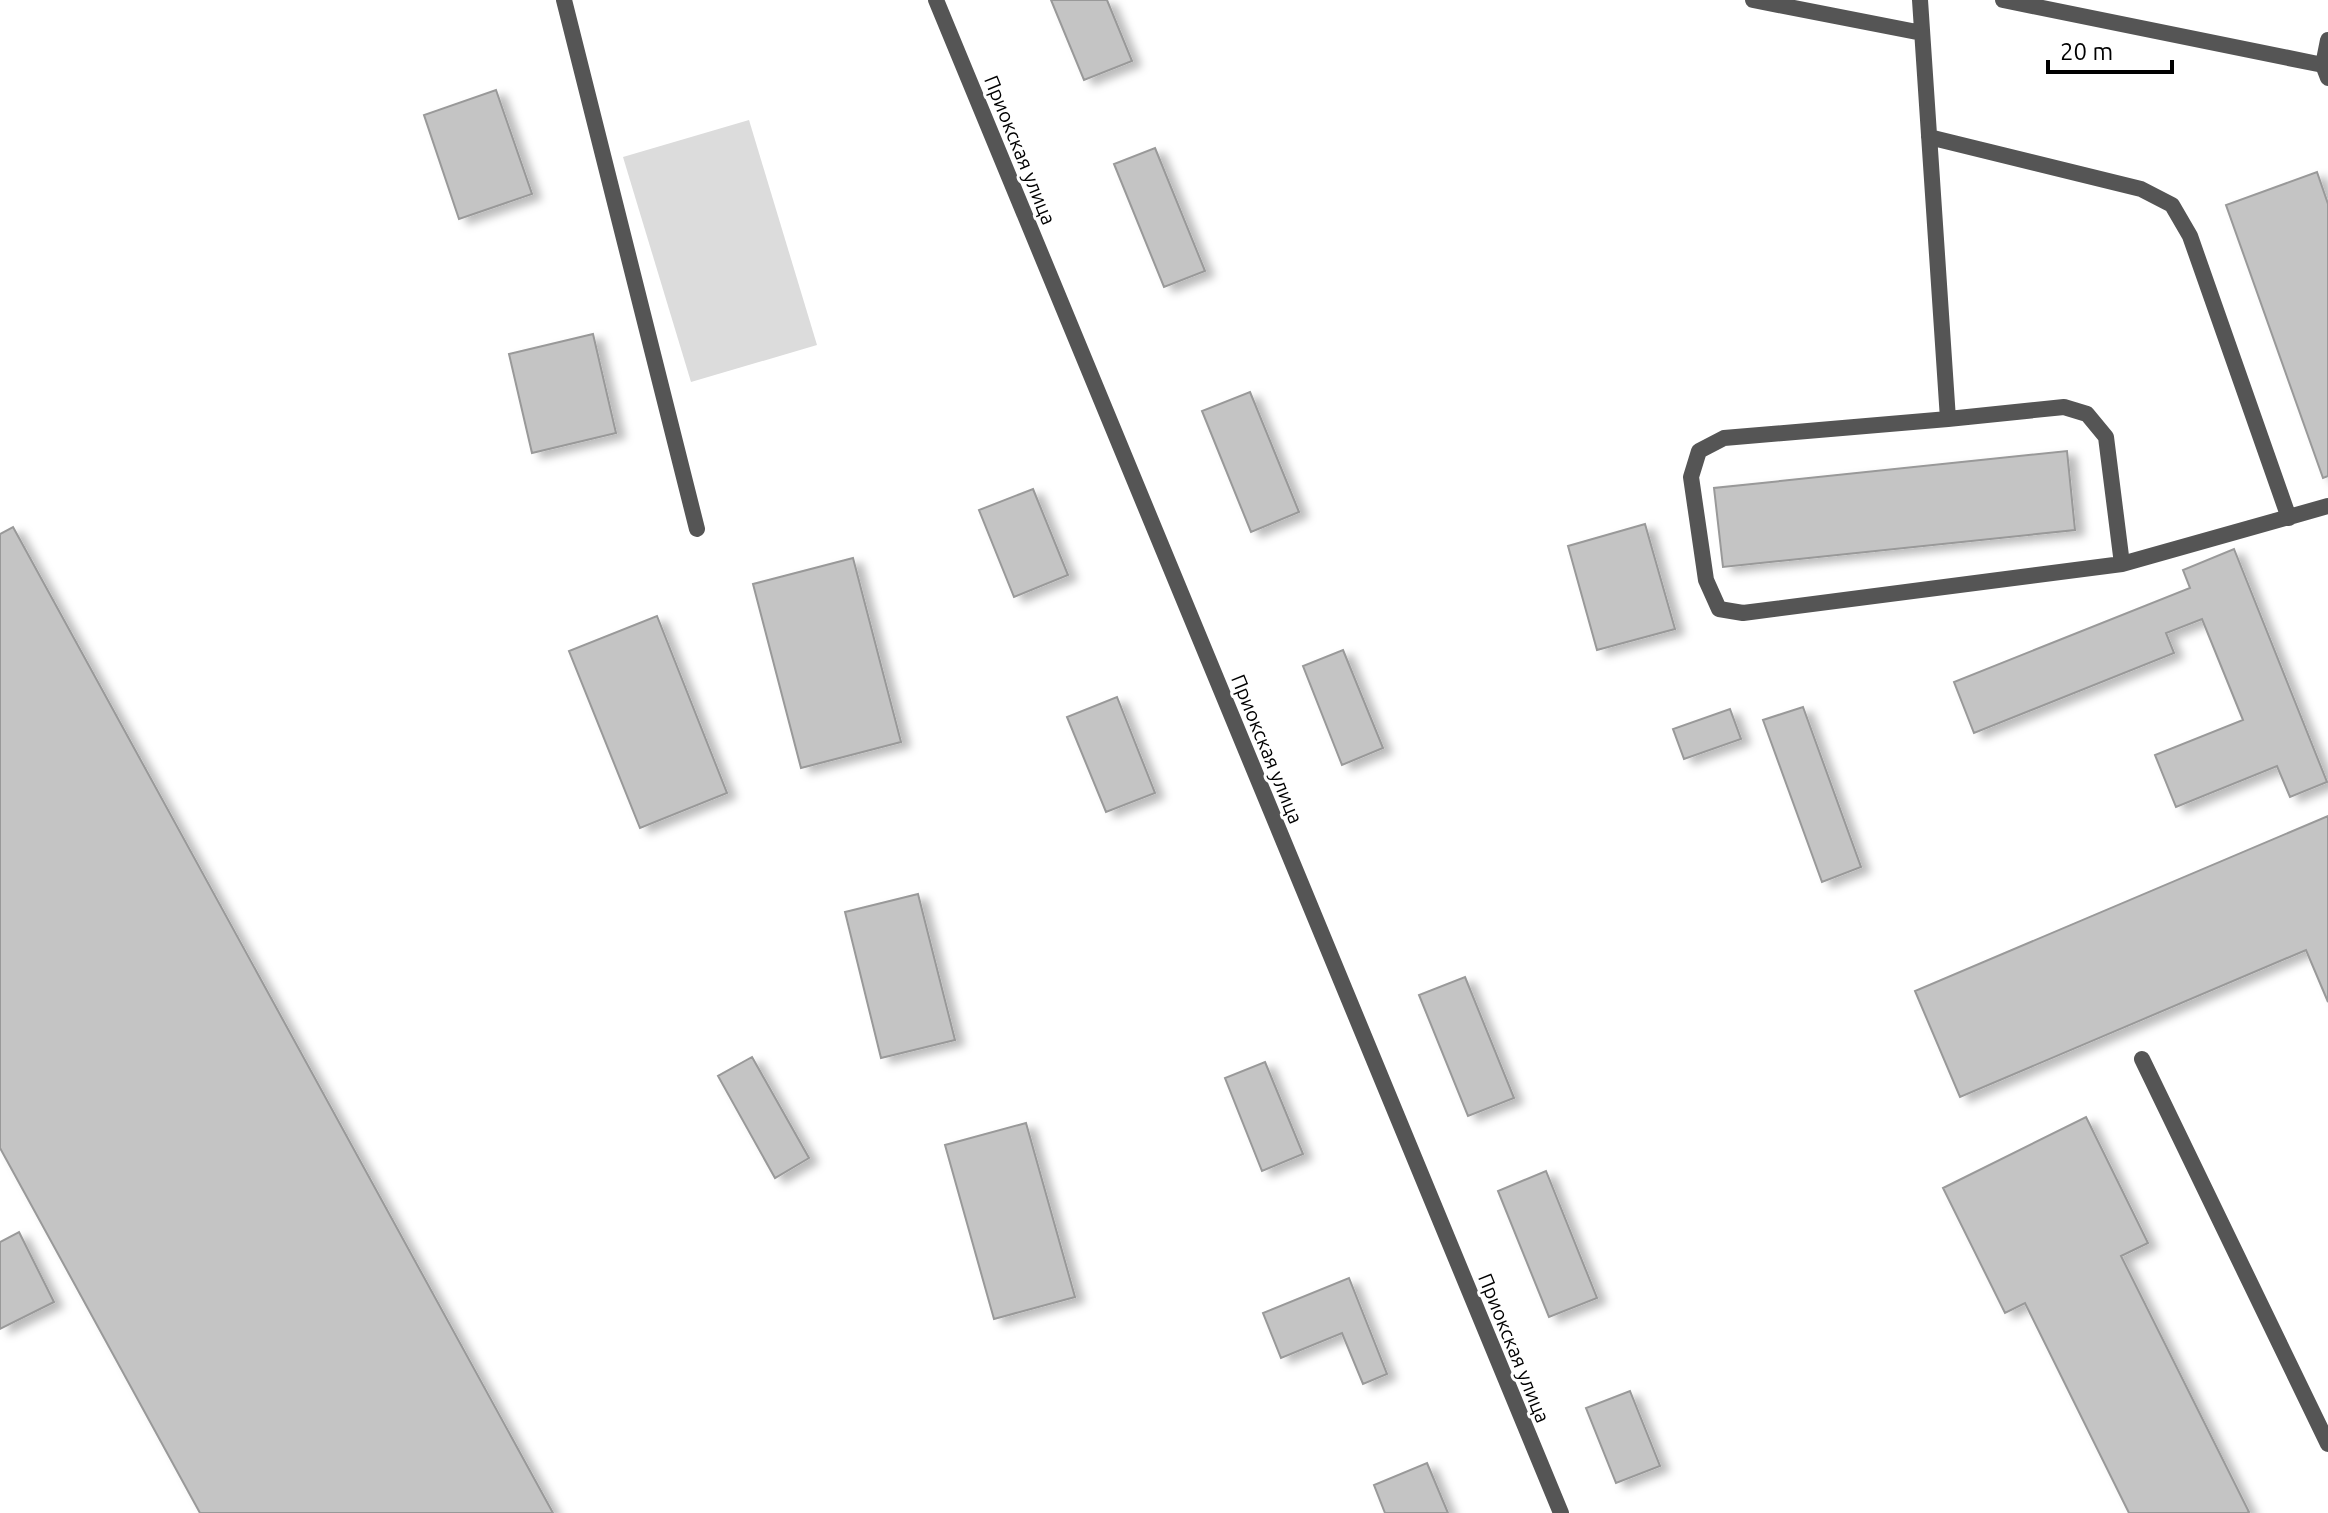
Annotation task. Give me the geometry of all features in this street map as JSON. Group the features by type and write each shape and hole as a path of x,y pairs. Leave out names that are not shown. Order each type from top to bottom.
{"street":[{"path":"564,0 697,529"},
{"name":"Приокская улица","path":"936,0 1561,1513"},
{"path":"1753,0 1922,33"},
{"path":"1920,0 1948,419"},
{"path":"2003,0 2325,72 2328,40"},
{"path":"1929,137 2141,189 2172,205 2190,236 2289,518"},
{"path":"2122,564 2106,437 2087,414 2064,407 1724,438 1699,451 1691,477 1706,580 1719,609 1743,613 2122,564 2328,506"},
{"path":"2142,1059 2328,1444"}],"shaded area":[{"path":"749,120 817,345 691,382 623,157"}],"building":[{"path":"1051,0 1107,0 1132,61 1084,80"},
{"path":"496,90 532,194 459,219 424,115"},
{"path":"1155,148 1205,271 1164,287 1114,164"},
{"path":"2317,172 2328,204 2328,476 2323,478 2226,205"},
{"path":"593,334 616,433 532,453 509,354"},
{"path":"1250,392 1299,512 1251,532 1202,411"},
{"path":"2067,451 2075,530 1723,567 1714,488"},
{"path":"1033,489 1068,575 1014,597 979,510"},
{"path":"1645,524 1675,629 1597,650 1568,546"},
{"path":"13,527 553,1513 200,1513 0,1148 0,534"},
{"path":"2234,549 2327,782 2290,797 2277,766 2176,807 2155,755 2243,720 2202,619 2166,633 2174,653 1974,733 1954,682 2190,588 2183,570"},
{"path":"853,558 901,742 801,768 753,584"},
{"path":"657,616 727,793 640,828 569,651"},
{"path":"1343,650 1383,748 1342,765 1303,666"},
{"path":"1117,697 1155,793 1106,812 1067,717"},
{"path":"1803,707 1861,867 1822,882 1763,720"},
{"path":"1730,709 1741,739 1684,759 1673,729"},
{"path":"2328,816 2328,1002 2306,950 1960,1097 1915,991"},
{"path":"918,894 955,1040 881,1058 845,912"},
{"path":"1465,977 1514,1098 1468,1116 1419,995"},
{"path":"752,1057 809,1158 775,1178 718,1076"},
{"path":"1265,1062 1303,1154 1262,1171 1225,1078"},
{"path":"2086,1117 2148,1243 2121,1256 2247,1513 2129,1513 2025,1303 2005,1313 1943,1188"},
{"path":"1026,1123 1075,1297 994,1319 945,1145"},
{"path":"1546,1171 1597,1298 1549,1317 1498,1191"},
{"path":"19,1232 54,1302 0,1329 0,1242"},
{"path":"1349,1278 1387,1374 1363,1384 1342,1333 1281,1358 1263,1313"},
{"path":"1630,1391 1660,1466 1616,1483 1586,1408"},
{"path":"1427,1463 1448,1513 1385,1513 1374,1485"}]}
